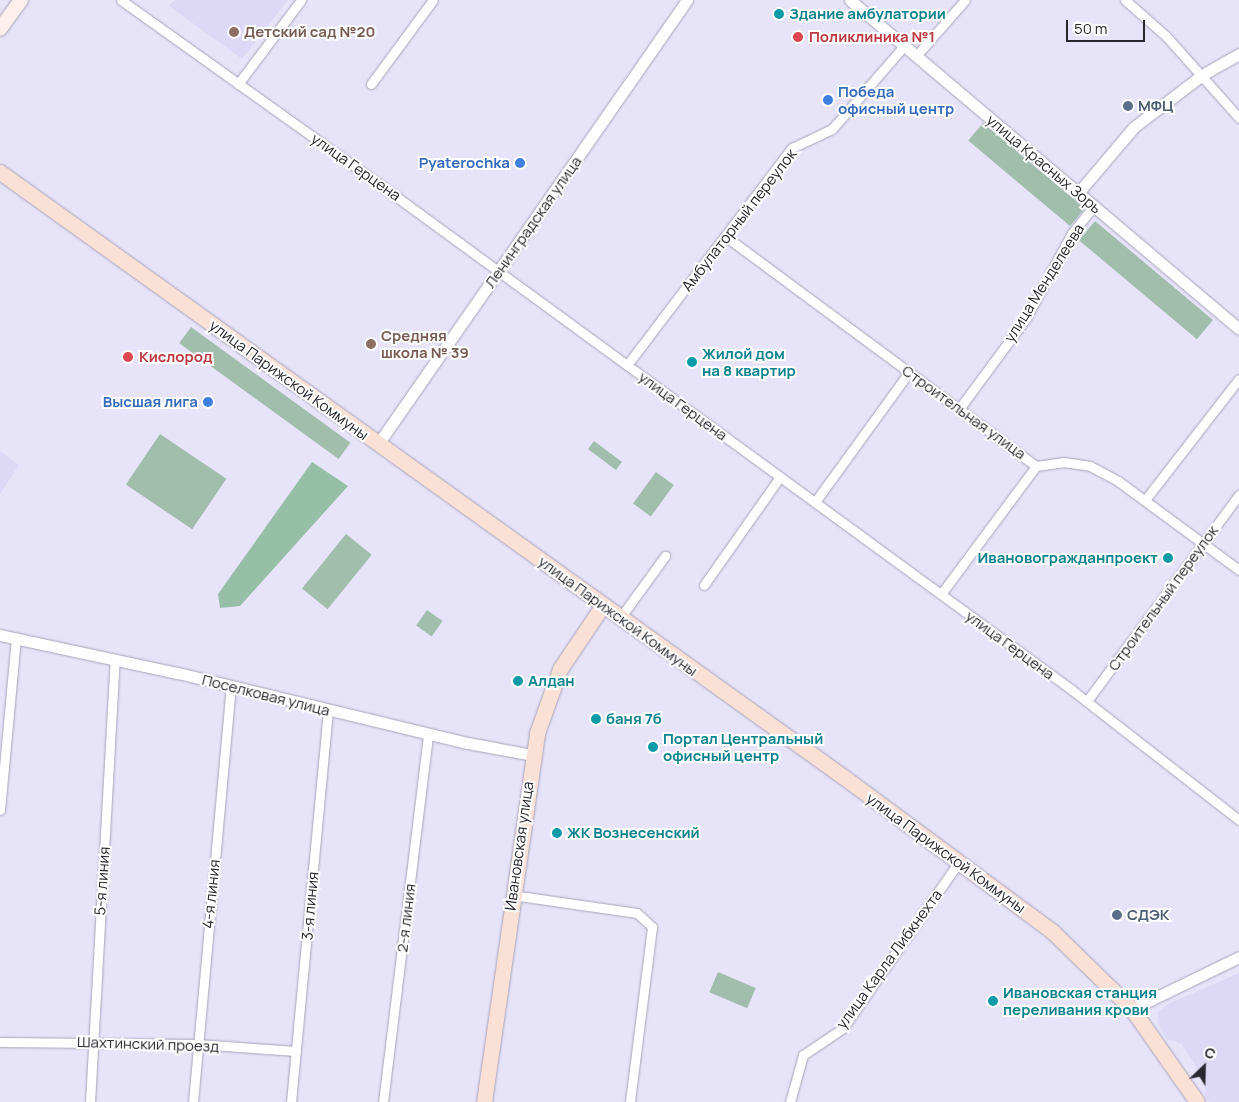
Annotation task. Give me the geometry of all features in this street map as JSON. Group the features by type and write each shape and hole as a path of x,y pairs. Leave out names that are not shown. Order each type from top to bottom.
{"main road":[{"path":"0,29 21,0"},
{"name":"улица Парижской Коммуны","path":"0,172 603,605 958,862 1065,942 1132,1009 1197,1102"},
{"name":"Ивановская улица","path":"484,1102 532,755 541,719 560,669 603,605"}],"street":[{"name":"улица Герцена","path":"121,0 499,271 1087,701 1239,820"},
{"path":"238,84 301,0"},
{"path":"371,84 433,0"},
{"name":"Ленинградская улица","path":"378,444 687,0"},
{"name":"улица Красных Зорь","path":"850,0 1239,329"},
{"path":"916,56 964,0"},
{"path":"1125,0 1166,36 1239,118"},
{"name":"Амбулаторный переулок","path":"627,365 792,148 832,129 904,46"},
{"path":"1078,193 1134,127 1202,75 1239,54"},
{"name":"улица Менделеева","path":"959,409 1026,318 1072,233 1094,206"},
{"name":"Строительная улица","path":"725,236 1036,466 1063,462 1090,466 1145,500 1239,570"},
{"path":"815,502 909,372"},
{"path":"1145,500 1239,379"},
{"path":"941,594 1036,466"},
{"path":"704,585 780,477"},
{"name":"Строительный переулок","path":"1087,701 1239,495"},
{"path":"620,618 665,556"},
{"name":"Поселковая улица","path":"0,634 232,686 428,734 532,755"},
{"path":"0,810 16,638"},
{"name":"5-я линия","path":"90,1102 92,1041 116,659"},
{"name":"4-я линия","path":"193,1102 232,686"},
{"name":"3-я линия","path":"291,1102 328,710"},
{"name":"2-я линия","path":"383,1102 428,734"},
{"name":"улица Карла Либкнехта","path":"790,1102 803,1055 843,1028 958,862"},
{"path":"512,895 637,913 652,927 630,1102"},
{"path":"1132,1009 1239,957"},
{"name":"Шахтинский проезд","path":"0,1042 92,1041 197,1044 296,1051"}],"shaded area":[{"name":"Детский сад №20","path":"175,0 288,0 242,59 169,6"},
{"path":"0,451 19,465 0,494"},
{"path":"1239,973 1239,1102 1209,1102 1205,1096 1205,1082 1182,1044 1167,1039 1158,1023 1158,1012 1168,1004"}],"green space":[{"path":"983,123 1085,208 1070,226 968,141"},
{"path":"1095,221 1213,320 1197,339 1079,240"},
{"path":"191,327 350,443 339,459 179,343"},
{"path":"160,434 226,479 192,529 126,485"},
{"path":"594,441 622,462 616,470 588,449"},
{"path":"312,462 348,486 240,606 220,608 218,594"},
{"path":"656,472 674,485 651,516 633,504"},
{"path":"346,534 372,555 328,609 302,588"},
{"path":"427,610 443,621 432,636 416,626"},
{"path":"718,972 756,988 747,1008 709,992"}],"place":[{"name":"Здание амбулатории","path":"779,14"},
{"name":"Детский сад №20","path":"234,32"},
{"name":"Поликлиника №1","path":"798,37"},
{"name":"Победа офисный центр","path":"828,100"},
{"name":"МФЦ","path":"1128,106"},
{"name":"Pyaterochka","path":"520,163"},
{"name":"Средняя школа № 39","path":"371,344"},
{"name":"Кислород","path":"128,357"},
{"name":"Жилой дом на 8 квартир","path":"692,362"},
{"name":"Высшая лига","path":"208,402"},
{"name":"Ивановогражданпроект","path":"1168,558"},
{"name":"Алдан","path":"518,681"},
{"name":"баня 7б","path":"596,719"},
{"name":"Портал Центральный офисный центр","path":"653,747"},
{"name":"ЖК Вознесенский","path":"557,833"},
{"name":"СДЭК","path":"1117,915"},
{"name":"Ивановская станция переливания крови","path":"993,1001"}]}
